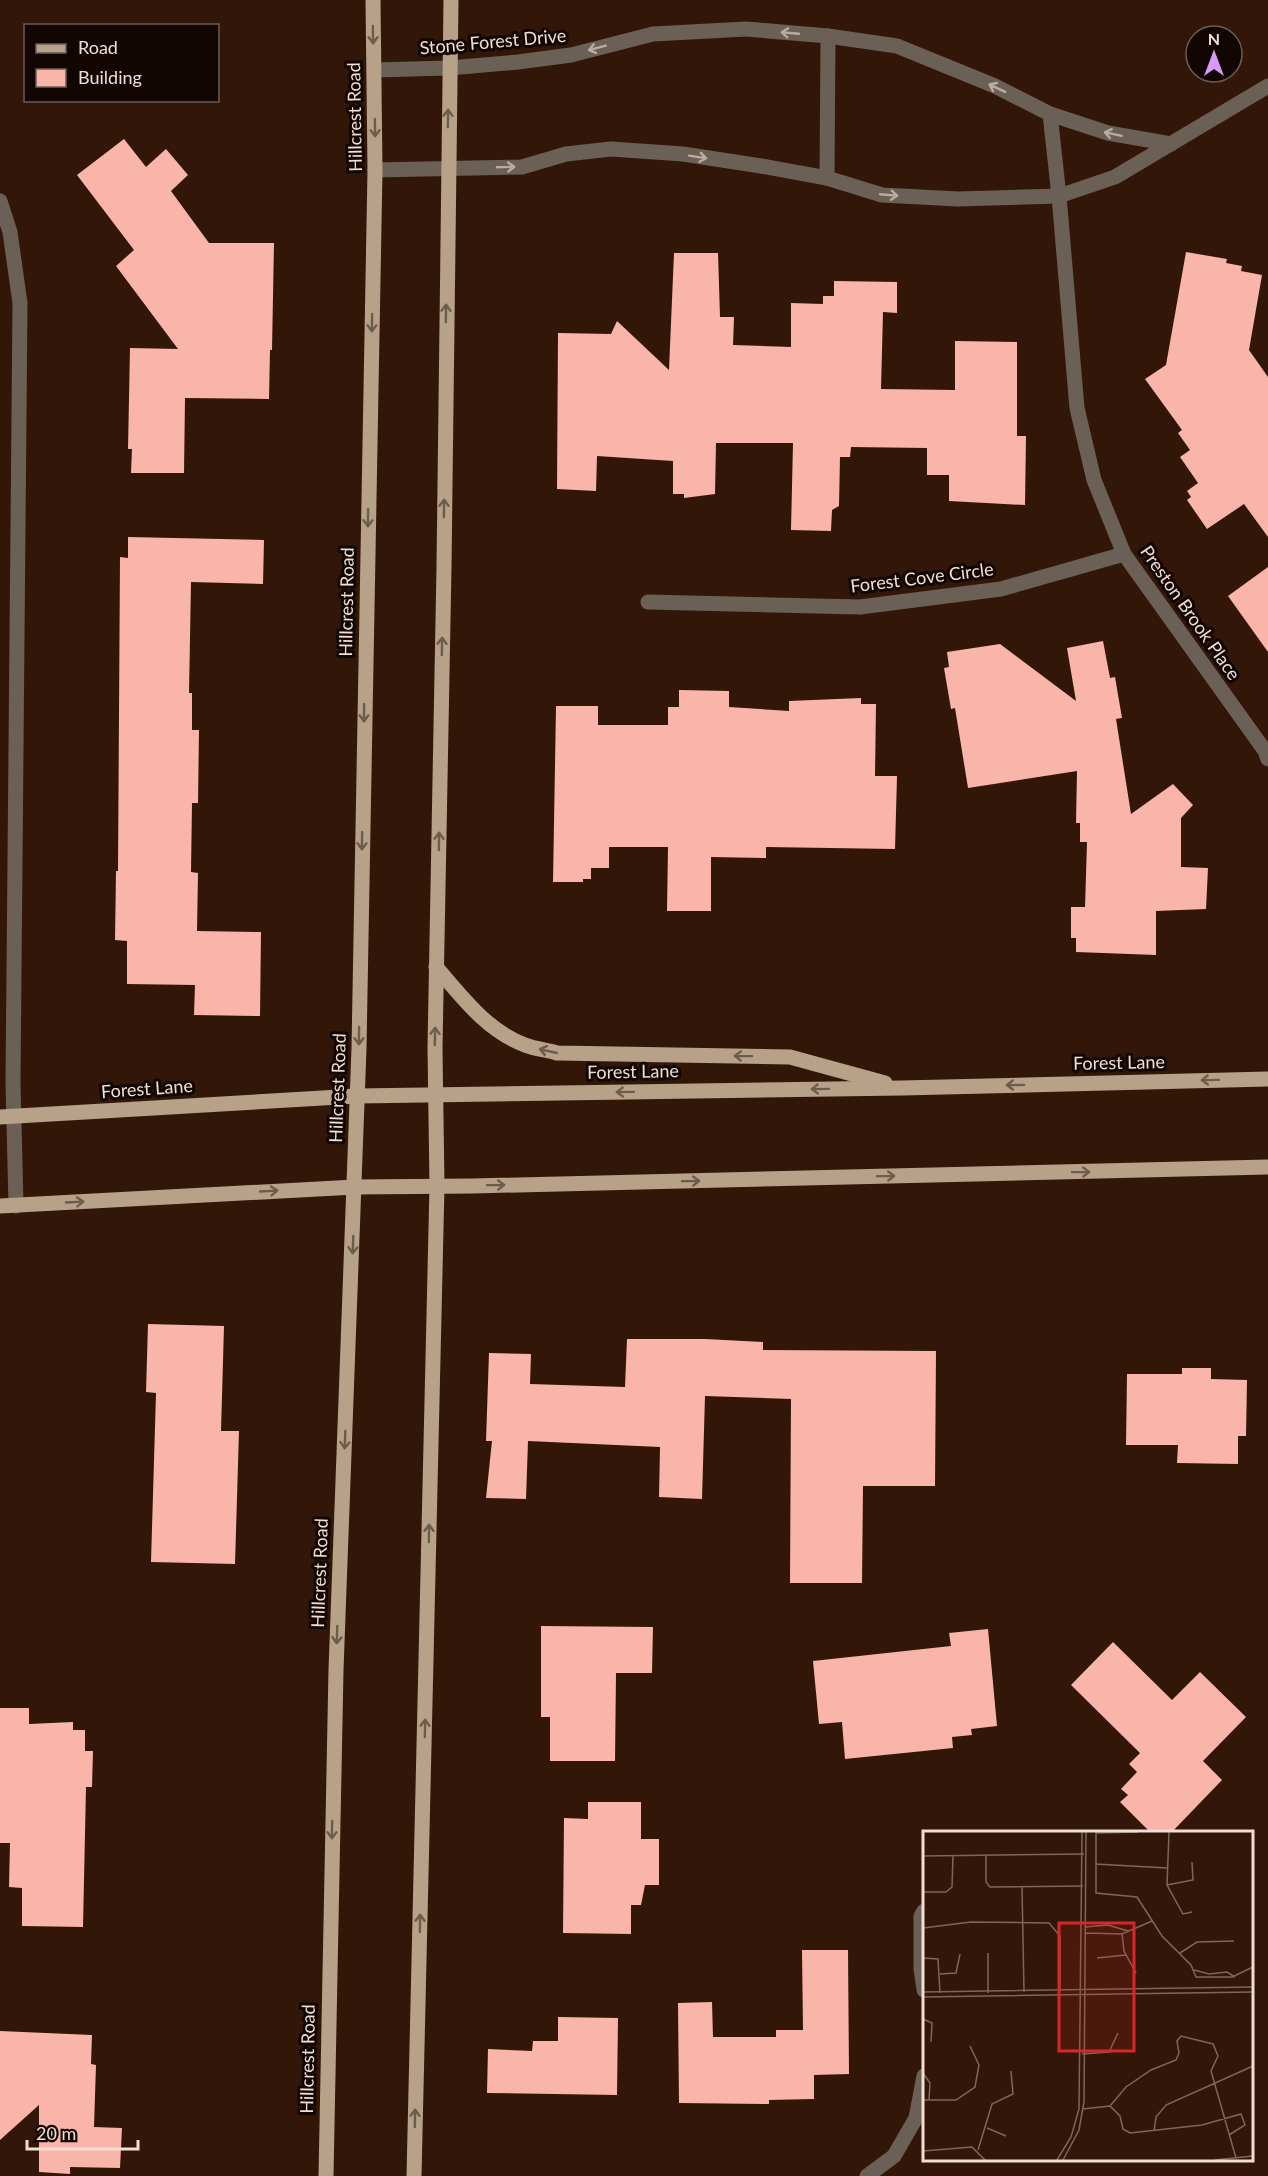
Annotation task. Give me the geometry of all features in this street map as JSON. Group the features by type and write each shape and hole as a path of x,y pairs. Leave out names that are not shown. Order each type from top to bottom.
{"main road":[{"name":"Hillcrest Road","path":"326,2176 336,1671 357,1096 375,170 373,0"},
{"path":"414,2176 437,1186 436,967 444,578 447,169 451,0"},
{"path":"436,967 470,1007 494,1029 525,1045 557,1053 790,1057 902,1088"},
{"name":"Forest Lane","path":"7,1117 357,1096 902,1088 1268,1079"},
{"path":"0,1206 355,1186 1268,1167"}],"street":[{"name":"Stone Forest Drive","path":"374,70 449,68 571,55 653,34 746,29 828,36 897,46 995,86 1050,114 1108,133 1171,144"},
{"path":"827,178 828,36"},
{"path":"375,170 522,167 566,154 610,149 683,154 827,178 882,195 958,200 1059,196 1115,177 1268,86"},
{"path":"1050,114 1059,196"},
{"name":"Preston Brook Place","path":"1059,196 1077,408 1094,480 1124,554 1265,751 1268,759"},
{"path":"0,201 10,232 20,303 7,1117 16,1206"},
{"name":"Forest Cove Circle","path":"648,602 860,607 1001,589 1124,554"},
{"path":"923,1913 921,1917 921,1969 923,1983"},
{"path":"867,2176 894,2156 916,2118 923,2081"}],"building":[{"path":"124,139 146,167 166,149 188,175 171,191 209,243 274,243 269,399 185,398 184,473 131,473 132,449 128,449 130,348 178,349 116,266 134,250 77,175"},
{"path":"1186,252 1227,259 1226,263 1242,266 1241,271 1262,275 1249,350 1268,377 1268,537 1244,504 1207,529 1187,500 1191,497 1187,491 1198,483 1180,457 1190,450 1178,433 1182,430 1145,379 1166,365"},
{"path":"674,253 718,253 720,317 734,317 733,345 791,347 791,303 823,304 823,296 834,296 834,281 897,282 897,313 883,312 881,389 955,390 955,341 1017,342 1017,436 1026,436 1025,505 949,501 949,475 927,475 927,448 851,447 850,457 840,457 839,506 832,510 831,531 791,530 793,443 716,443 715,494 684,498 684,494 673,494 673,461 597,456 596,491 557,489 558,333 611,334 617,321 669,370"},
{"path":"128,537 264,540 263,584 191,582 189,693 192,693 192,730 199,730 198,803 192,803 191,872 198,873 197,931 261,932 260,1016 194,1015 195,985 127,984 127,941 115,940 116,871 118,871 120,557 128,558"},
{"path":"1268,567 1268,652 1228,596"},
{"path":"1103,641 1110,678 1115,677 1122,718 1116,719 1131,814 1173,784 1193,805 1181,818 1181,867 1208,868 1206,909 1156,911 1156,955 1076,952 1076,938 1071,938 1071,907 1085,907 1087,842 1080,842 1080,823 1076,823 1077,771 968,788 955,708 951,709 944,668 949,667 947,652 1000,644 1076,701 1067,648"},
{"path":"679,690 729,691 729,707 789,711 789,701 861,698 861,704 876,704 875,776 897,776 895,849 766,847 766,858 711,857 711,911 667,911 668,847 609,847 609,868 591,868 591,879 583,879 583,882 553,882 556,706 598,706 598,725 668,725 668,707 679,707"},
{"path":"148,1324 224,1326 221,1431 239,1431 235,1564 151,1562 156,1393 146,1392"},
{"path":"627,1339 763,1342 763,1350 936,1351 935,1486 863,1486 862,1583 790,1583 791,1399 705,1396 702,1499 659,1497 660,1447 528,1441 526,1499 486,1498 492,1441 486,1441 489,1353 531,1354 530,1384 625,1387"},
{"path":"1182,1368 1211,1368 1211,1379 1247,1380 1246,1436 1238,1436 1238,1464 1177,1463 1178,1445 1126,1445 1127,1374 1182,1374"},
{"path":"541,1626 653,1627 652,1673 616,1673 615,1761 550,1761 550,1717 541,1717"},
{"path":"988,1629 997,1726 971,1729 972,1735 952,1737 953,1748 845,1759 842,1722 819,1724 813,1661 951,1646 949,1633"},
{"path":"1113,1642 1172,1700 1200,1672 1246,1717 1203,1761 1222,1780 1173,1831 1149,1831 1120,1802 1128,1795 1121,1789 1137,1772 1129,1764 1140,1753 1071,1685"},
{"path":"0,1708 29,1708 29,1724 73,1722 73,1730 85,1730 85,1751 93,1751 92,1787 86,1787 83,1927 22,1926 22,1888 9,1887 10,1843 0,1843"},
{"path":"588,1802 641,1802 641,1839 659,1839 659,1885 645,1885 641,1905 631,1905 631,1934 563,1933 564,1818 588,1819"},
{"path":"802,1950 848,1950 849,2074 814,2075 814,2099 769,2100 769,2104 679,2103 678,2003 712,2002 713,2037 776,2037 776,2030 803,2030"},
{"path":"558,2017 618,2018 617,2095 487,2093 488,2049 532,2051 533,2041 558,2041"},
{"path":"0,2031 92,2035 91,2064 96,2065 94,2127 122,2128 120,2168 70,2167 70,2174 39,2172 39,2105 0,2140"}]}
